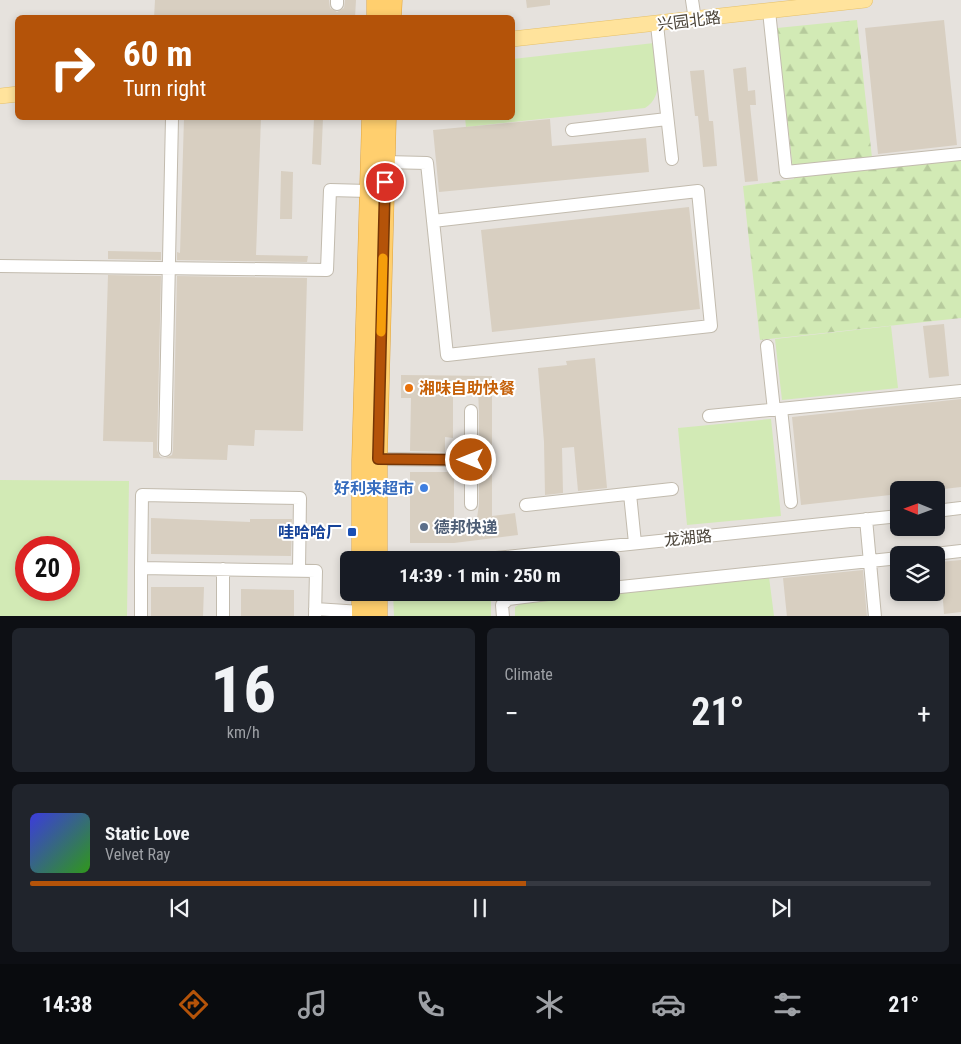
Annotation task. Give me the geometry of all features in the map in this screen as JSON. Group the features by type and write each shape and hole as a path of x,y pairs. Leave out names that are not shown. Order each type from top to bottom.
{"highway":[{"path":"376,0 376,15"},
{"path":"392,15 393,0"},
{"path":"361,551 361,460 371,120"},
{"path":"378,551 378,459 385,162 388,120"},
{"path":"363,601 367,615"},
{"path":"367,615 374,601"}],"main road":[{"name":"兴园北路","path":"515,39 658,25 865,0"},
{"path":"0,96 15,94"}],"street":[{"path":"692,0 695,20"},
{"path":"769,11 786,172 961,154"},
{"path":"658,25 672,159"},
{"path":"165,450 172,120"},
{"path":"572,130 667,120"},
{"path":"385,162 427,163 433,221 447,355 711,326 698,191 433,221"},
{"path":"0,266 327,270 330,190 368,191"},
{"path":"767,346 791,502"},
{"path":"709,416 961,391"},
{"path":"471,411 471,504"},
{"path":"378,459 471,460"},
{"path":"526,505 672,489"},
{"path":"630,494 635,543"},
{"path":"140,616 142,495 300,498 299,570"},
{"path":"945,510 961,508"},
{"name":"龙湖路","path":"571,551 890,517"},
{"path":"866,520 875,616"},
{"path":"945,553 961,551"},
{"path":"620,587 890,559"},
{"path":"141,568 316,571 315,613 367,615"},
{"path":"223,569 223,616"},
{"path":"503,616 503,602 505,601"}],"shaded area":[{"path":"0,0 961,0 961,616 0,616"}],"green space":[{"path":"857,20 873,167 961,157 961,318 760,340 743,186 794,179 777,28"},
{"path":"654,43 658,69 656,96 645,108 466,127 465,120 515,120 515,59"},
{"path":"891,326 898,388 782,400 775,339"},
{"path":"771,419 781,516 687,525 678,428"},
{"path":"0,480 129,481 127,616 0,616"},
{"path":"769,577 774,616 515,616 515,607 522,603 541,601 620,601 620,593"},
{"path":"393,601 491,601 491,616 394,616"}],"building":[{"path":"155,0 329,0 330,8 337,12 344,8 345,0 356,0 355,15 154,15"},
{"path":"526,0 550,0 550,5 527,8"},
{"path":"944,20 957,145 878,154 865,28"},
{"path":"746,67 748,91 755,90 756,105 750,105 758,181 745,182 733,69"},
{"path":"704,70 709,121 713,121 717,166 703,167 698,116 695,116 690,71"},
{"path":"550,119 552,146 646,138 649,172 439,192 433,130"},
{"path":"184,120 261,120 256,255 308,256 307,262 177,260 177,252 180,253"},
{"path":"314,120 323,120 321,165 312,164"},
{"path":"281,171 293,172 292,219 280,219"},
{"path":"689,207 700,309 492,332 481,230"},
{"path":"108,251 161,252 161,260 108,259"},
{"path":"108,275 161,276 157,450 160,457 165,458 172,455 173,450 177,276 307,278 303,431 255,430 254,446 228,445 227,460 153,458 153,442 103,441"},
{"path":"944,324 949,376 929,378 923,326"},
{"path":"595,358 607,488 578,491 574,447 562,448 563,493 545,495 544,442 538,368 567,365 566,361"},
{"path":"401,375 492,376 492,516 515,513 518,535 454,543 410,543 410,472 454,472 454,522 477,518 479,504 478,392 453,392 453,438 445,437 445,452 410,451 411,398 401,398"},
{"path":"961,399 961,487 945,489 945,481 890,481 890,495 801,505 792,417"},
{"path":"151,518 250,522 250,519 292,519 291,556 151,554"},
{"path":"961,560 961,612 944,614 945,562"},
{"path":"863,570 867,616 787,616 783,578"},
{"path":"151,587 204,587 203,616 151,616"},
{"path":"241,589 294,590 294,616 241,616"}],"slow traffic":[{"path":"381,332 383,258"}],"place":[{"name":"湘味自助快餐","path":"409,388"},
{"name":"好利来超市","path":"424,488"},
{"name":"德邦快递","path":"424,527"},
{"name":"哇哈哈厂","path":"352,532"}],"route":[{"path":"385,182 378,459 471,460"}]}
